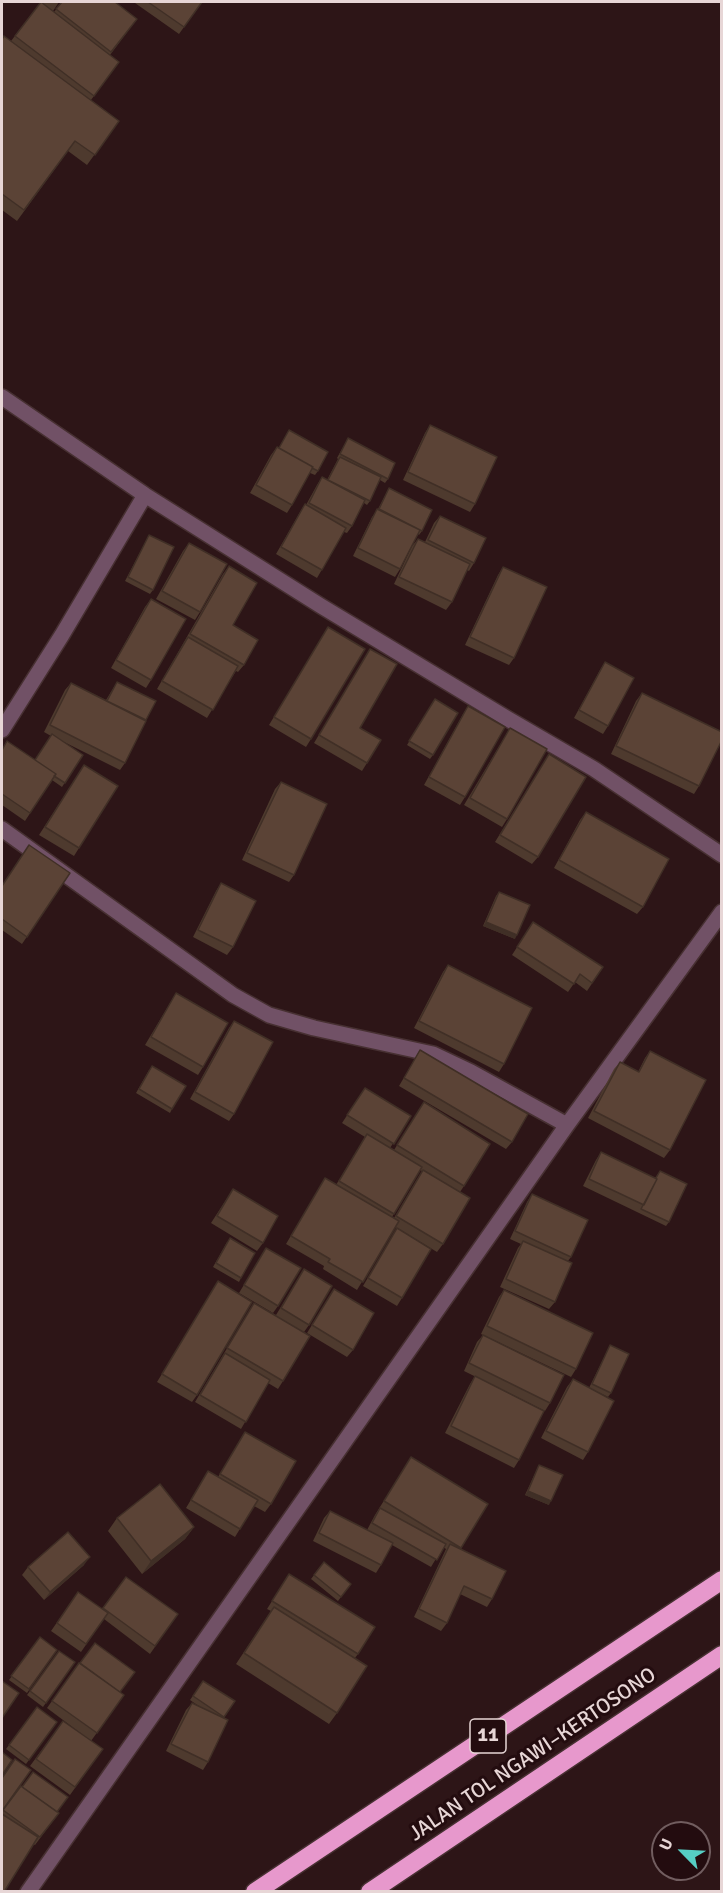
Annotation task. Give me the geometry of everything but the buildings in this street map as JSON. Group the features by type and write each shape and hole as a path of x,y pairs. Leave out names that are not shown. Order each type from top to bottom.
{"highway":[{"name":"JALAN TOL NGAWI–KERTOSONO","path":"255,1892 722,1580"},
{"name":"JALAN TOL NGAWI–KERTOSONO","path":"370,1892 722,1655"}],"street":[{"path":"2,397 145,495 321,606 498,714 594,769 722,855"},
{"path":"2,730 62,635 145,495"},
{"path":"2,829 233,995 269,1015 314,1028 434,1054 567,1125"},
{"path":"28,1892 567,1125 722,912"}]}
